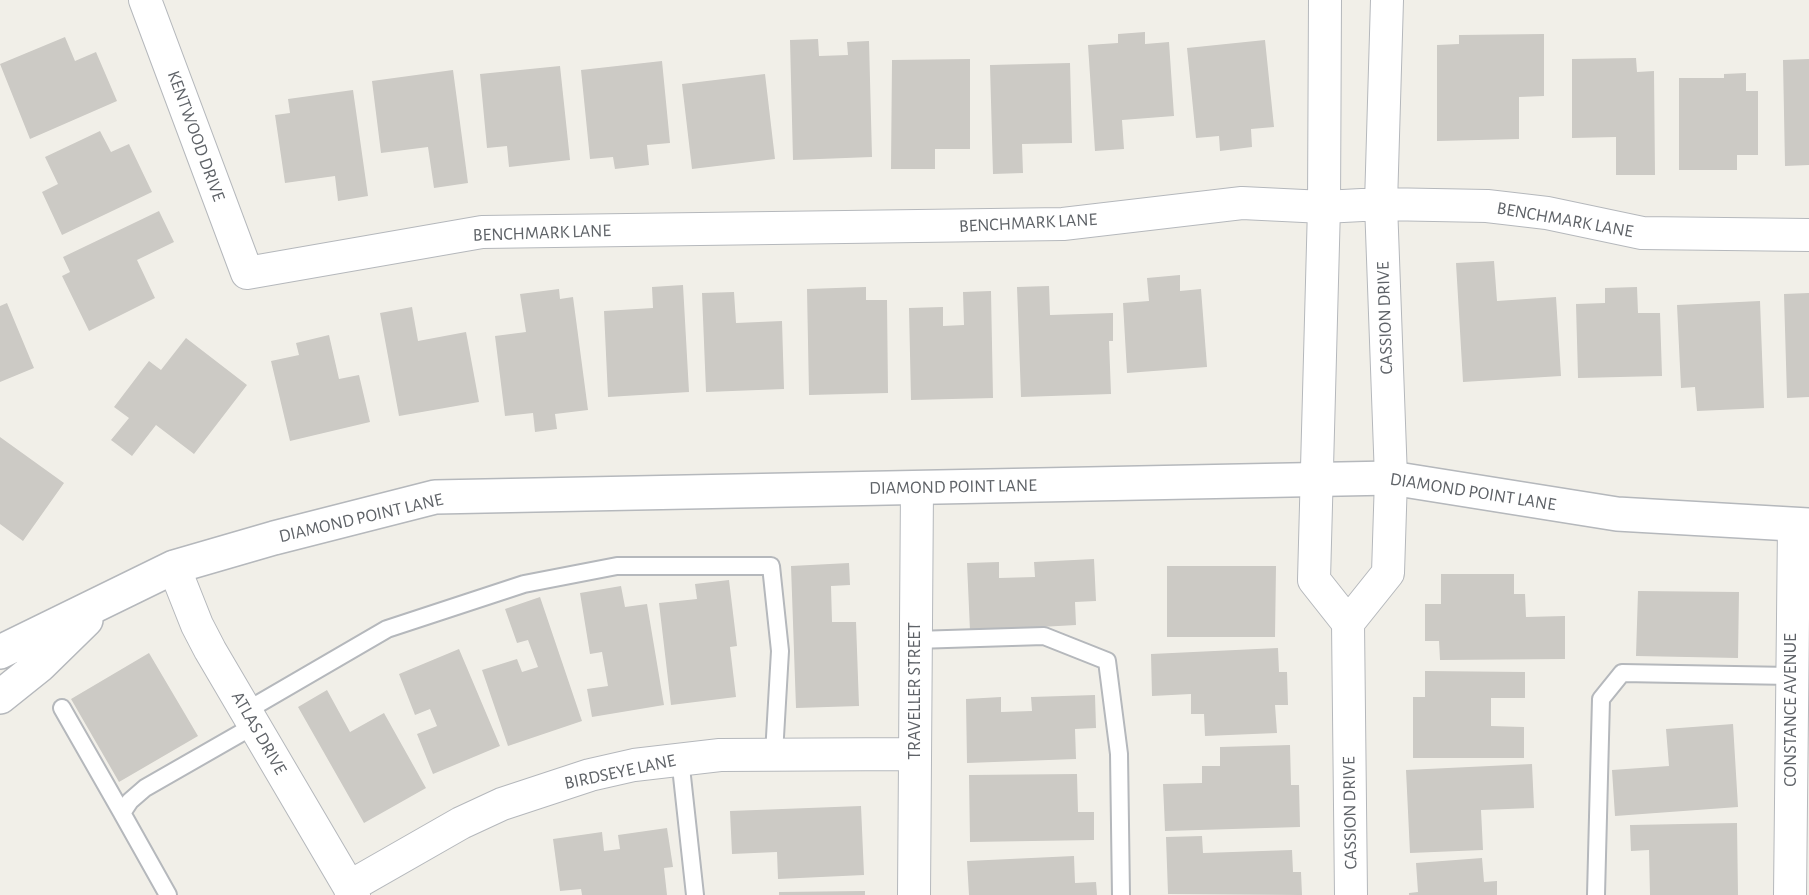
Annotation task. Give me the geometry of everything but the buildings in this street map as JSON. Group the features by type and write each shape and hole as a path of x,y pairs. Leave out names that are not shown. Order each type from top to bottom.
{"street":[{"name":"KENTWOOD DRIVE","path":"145,0 247,273"},
{"path":"1325,0 1319,480 1314,580 1348,623"},
{"name":"CASSION DRIVE","path":"1351,895 1348,623 1388,573 1391,478 1381,204 1387,0"},
{"name":"BENCHMARK LANE","path":"247,273 482,232 1063,224 1242,203 1324,207 1381,204 1517,208 1642,233 1809,236"},
{"name":"DIAMOND POINT LANE","path":"0,652 174,567 274,538 435,497 1391,478 1617,514 1801,525"},
{"name":"TRAVELLER STREET","path":"915,895 917,488"},
{"name":"CONSTANCE AVENUE","path":"1790,895 1800,781 1791,676 1801,525"},
{"name":"ATLAS DRIVE","path":"174,567 197,625 352,891"},
{"name":"DIAMOND POINT LANE","path":"0,697 40,665 109,597"},
{"name":"BIRDSEYE LANE","path":"352,891 420,845 502,804 590,775 680,758 774,754 915,754"}],"lane":[{"path":"122,813 130,801 145,788 387,628 524,584 617,566 771,566 780,651 774,754"},
{"path":"915,640 1044,636 1107,661 1119,754 1121,895"},
{"path":"1596,895 1601,699 1622,673 1791,676"},
{"path":"62,708 168,895"},
{"path":"680,758 695,895"}]}
